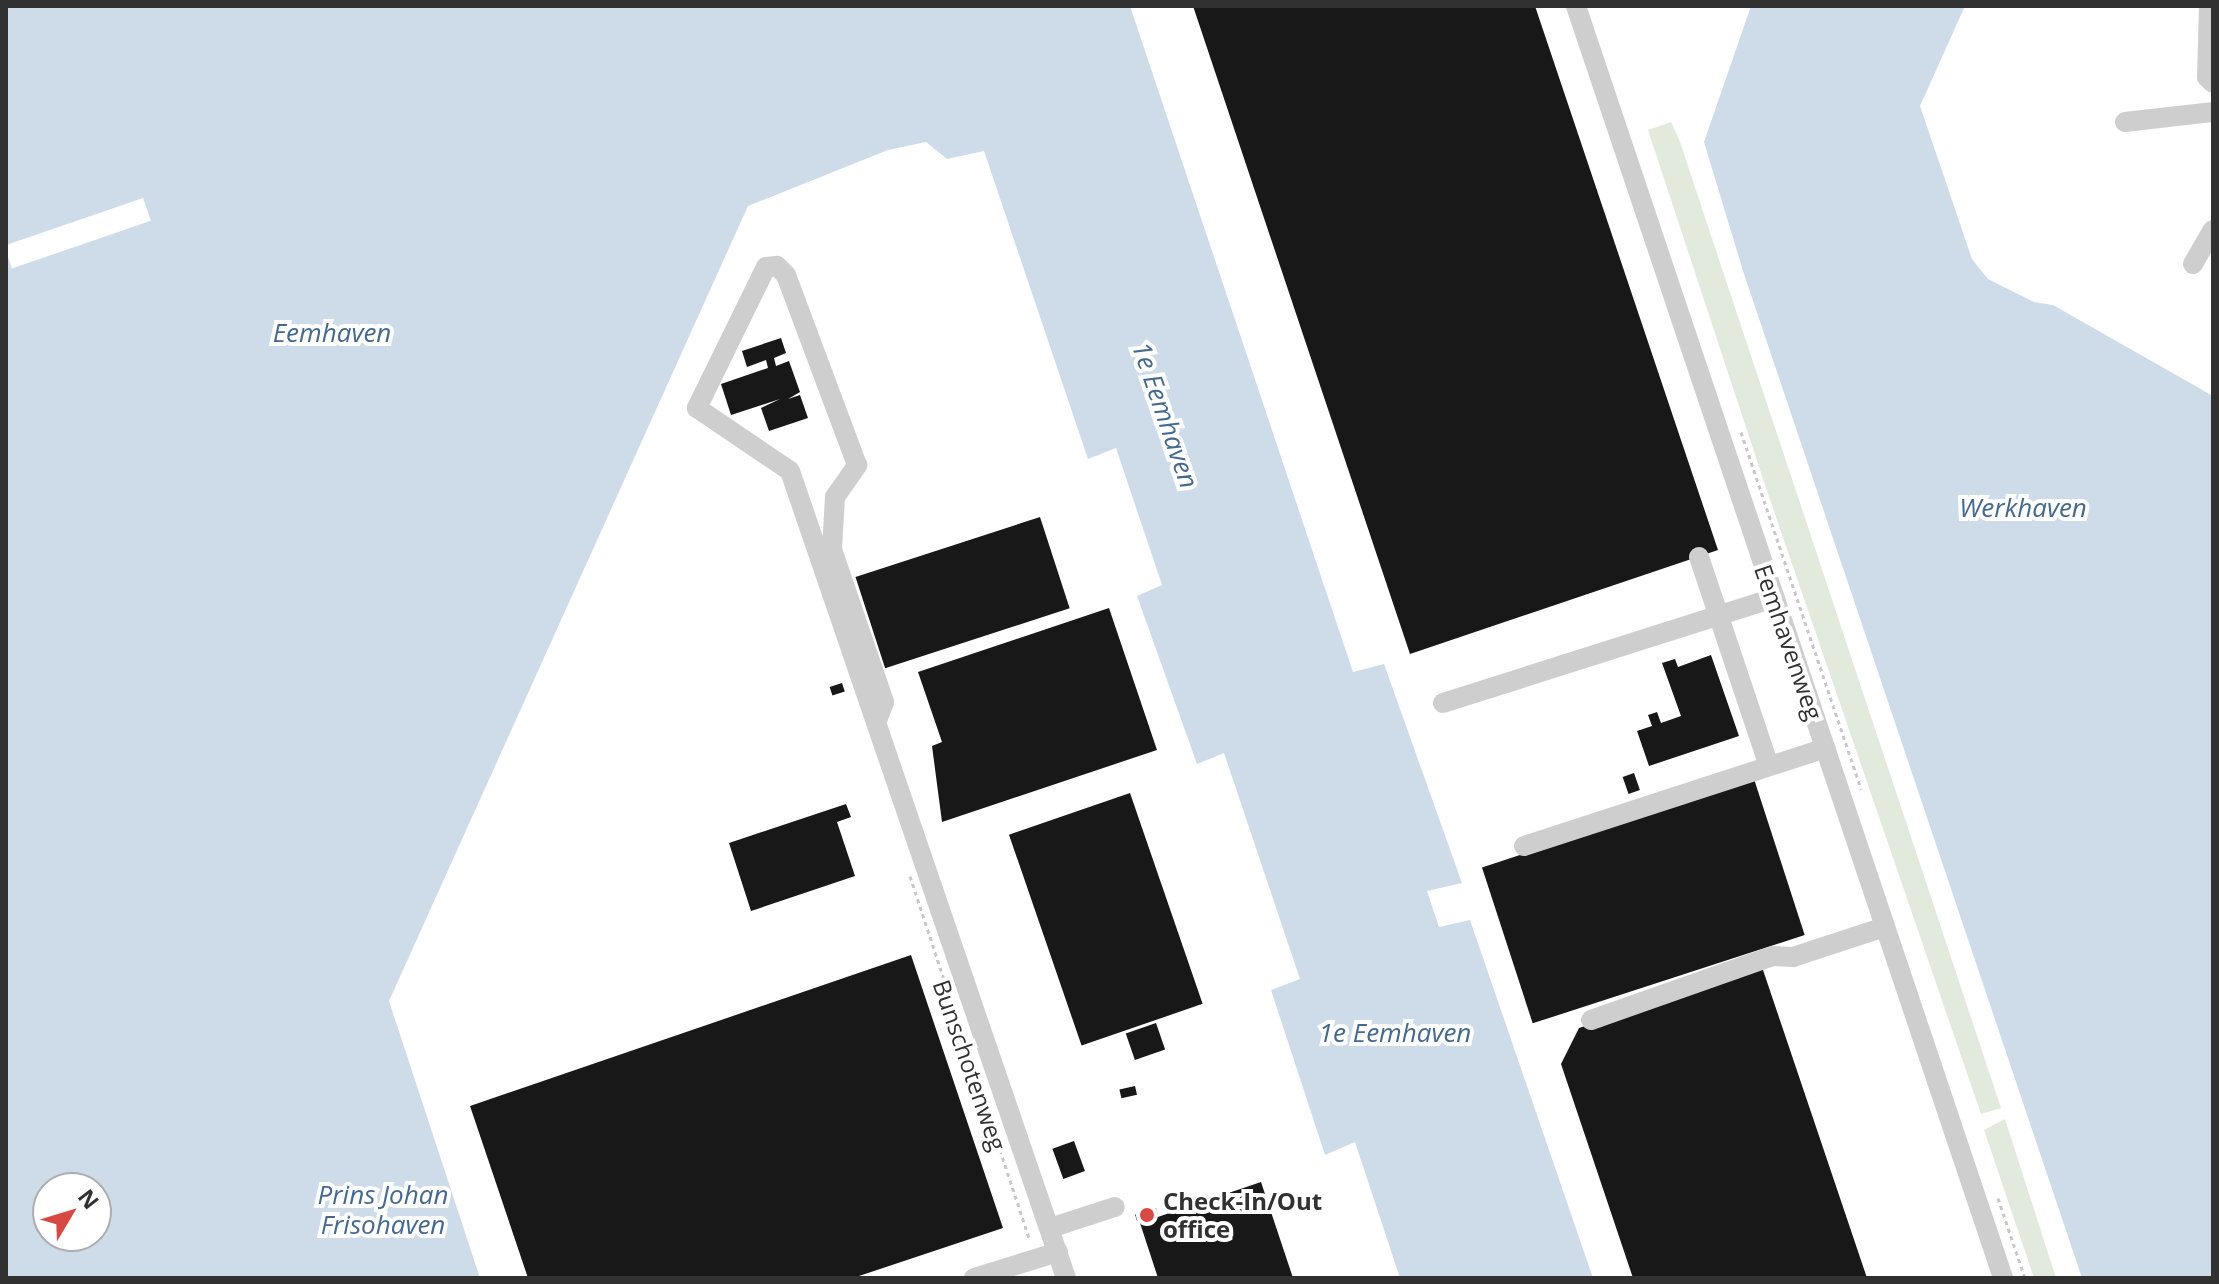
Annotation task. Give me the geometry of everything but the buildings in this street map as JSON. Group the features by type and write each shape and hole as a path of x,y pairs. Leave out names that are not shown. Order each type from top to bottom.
{"street":[{"name":"Eemhavenweg","path":"1576,6 2003,1278"},
{"path":"2209,6 2207,77 2213,83"},
{"path":"2125,122 2213,112"},
{"path":"2201,261 2213,230"},
{"path":"777,266 786,275 857,465 835,497 832,549 884,702 878,718 790,471 697,408 766,267 777,266"},
{"path":"1699,557 1769,766"},
{"path":"1443,703 1774,598"},
{"name":"Bunschotenweg","path":"878,718 1066,1278"},
{"path":"1524,846 1825,748"},
{"path":"1591,1020 1773,956 1793,957 1885,927"},
{"path":"1050,1228 1115,1207"},
{"path":"974,1278 1058,1252"}],"path":[{"name":"Bunschotenweg","path":"922,853 908,880 1036,1259"}],"shaded area":[{"path":"1671,122 2001,1108 1981,1114 1766,488 1648,130"},
{"path":"2005,1119 2056,1278 2034,1278 1984,1130"}],"water":[{"name":"Eemhaven","path":"6,6 1130,6 1353,672 1384,664 1462,883 1427,891 1439,927 1470,920 1593,1278 1400,1278 1355,1142 1325,1155 1271,990 1300,979 1224,753 1197,764 1137,596 1162,585 1116,448 1088,459 984,151 947,159 926,142 888,150 748,206 389,1001 480,1278 6,1278"},
{"name":"Werkhaven","path":"1751,6 1965,6 1920,106 1972,259 1988,279 2034,302 2053,305 2213,396 2213,1278 2082,1278 1743,271 1704,142"}],"pier":[{"path":"143,198 151,221 12,269 6,245"}],"place":[{"name":"Check-In/Out office","path":"1147,1215"}],"water label":[{"name":"1e Eemhaven","path":"1165,415"},
{"name":"1e Eemhaven","path":"1395,1033"},
{"name":"Prins Johan Frisohaven","path":"383,1210"}]}
